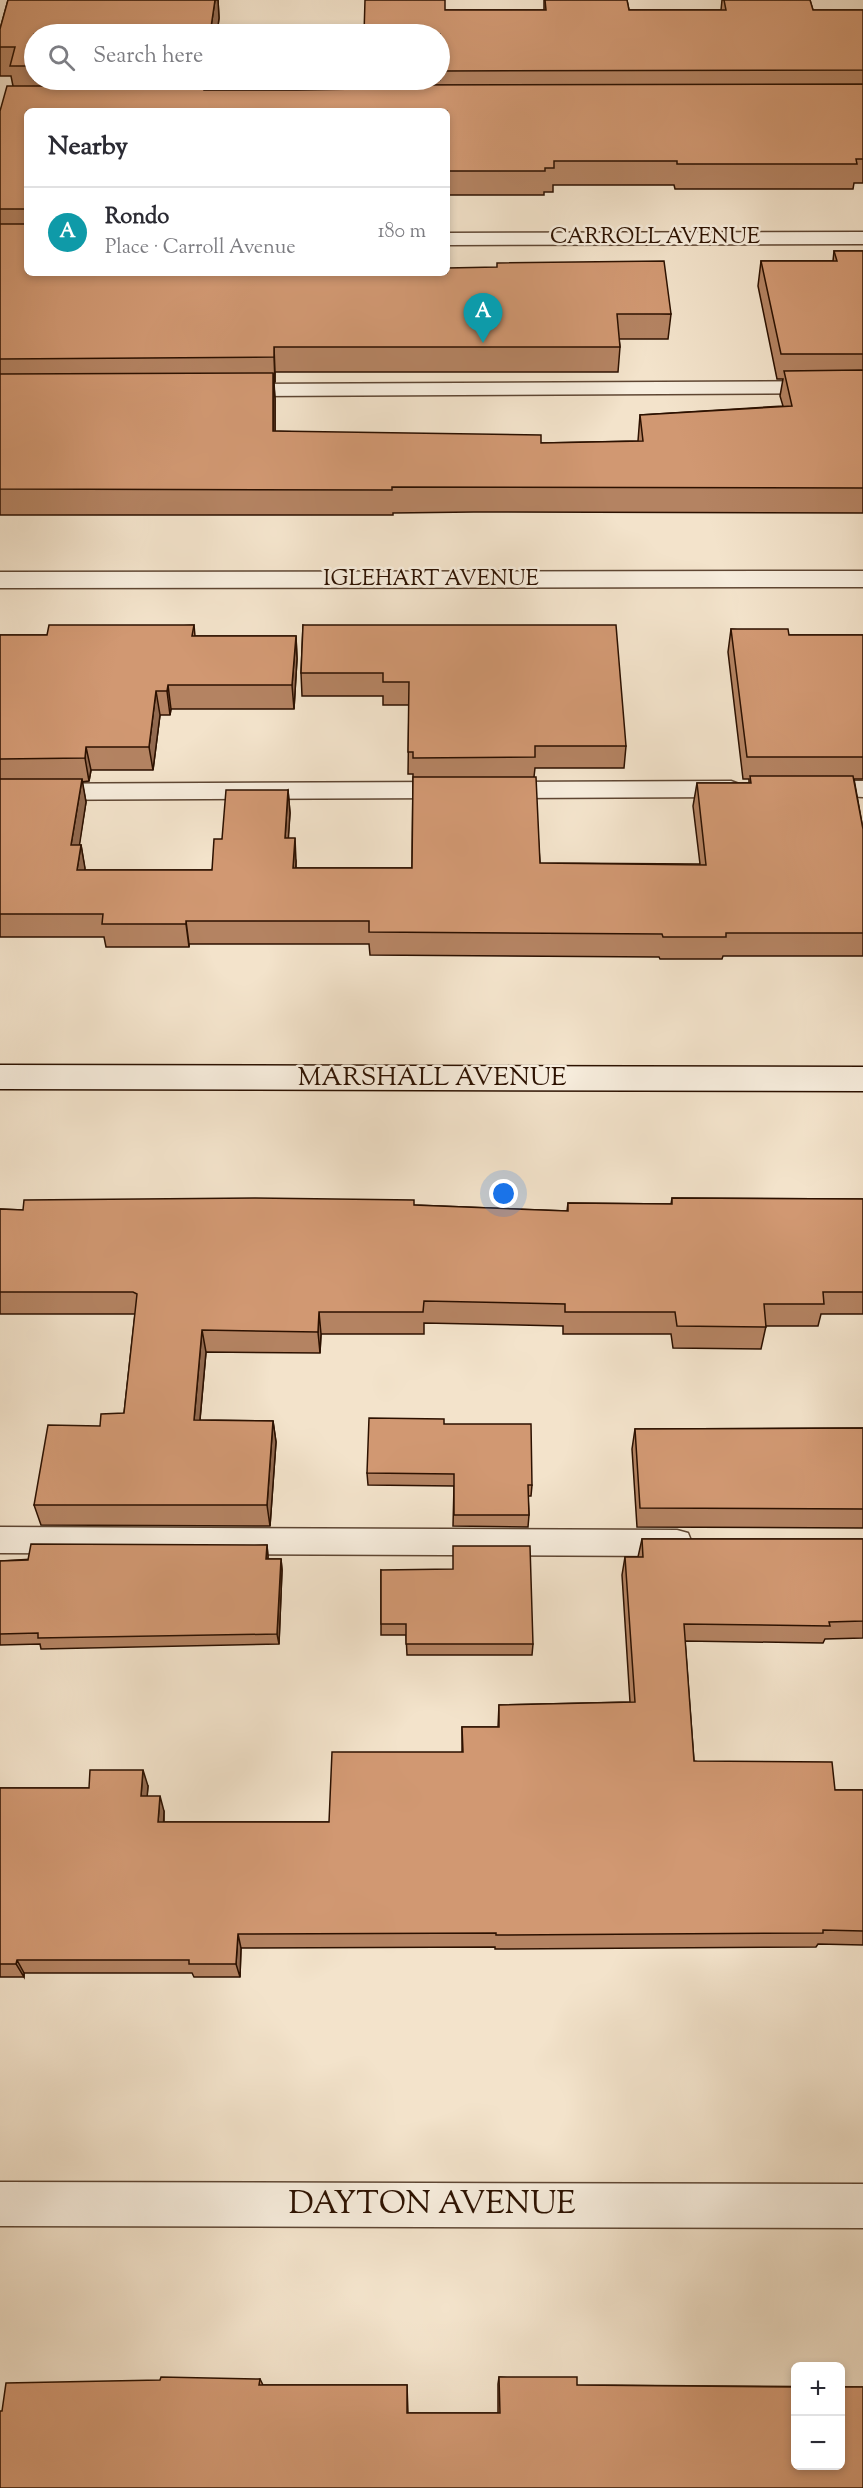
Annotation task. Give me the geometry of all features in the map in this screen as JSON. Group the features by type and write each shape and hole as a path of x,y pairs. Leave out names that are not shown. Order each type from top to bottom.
{"street":[{"name":"CARROLL AVENUE","path":"450,239 863,238"},
{"name":"IGLEHART AVENUE","path":"0,580 863,579"},
{"name":"MARSHALL AVENUE","path":"0,1077 863,1079"},
{"name":"DAYTON AVENUE","path":"0,2204 863,2206"}],"lane":[{"path":"216,390 863,387"},
{"path":"0,792 755,789"},
{"path":"803,789 863,789"},
{"path":"0,1540 707,1543"}],"building":[{"path":"8,0 215,0 211,24 24,24 24,66 10,66 15,47 0,47 0,29"},
{"path":"365,0 445,0 445,10 546,10 545,0 627,0 629,10 726,10 724,0 810,0 813,10 863,10 863,70 450,71 450,24 364,24"},
{"path":"863,84 863,159 856,159 857,164 554,161 554,168 545,168 545,171 450,171 450,108 24,108 24,209 0,209 0,111 7,86 24,86 24,90 450,90 450,85"},
{"path":"0,224 24,224 24,276 450,276 450,268 497,267 497,263 664,261 671,314 617,314 620,347 274,347 274,357 0,359"},
{"path":"834,251 863,251 863,354 781,354 761,261 837,261"},
{"path":"863,370 863,488 0,489 0,374 273,373 273,431 541,435 541,443 643,441 640,415 792,406 784,371"},
{"path":"49,625 194,625 192,636 296,636 292,685 168,685 167,691 156,691 149,747 86,747 85,758 0,759 0,635 47,635"},
{"path":"303,625 616,625 626,746 535,746 535,757 413,758 413,752 408,752 409,682 383,682 383,673 301,673"},
{"path":"731,629 788,629 789,635 863,635 863,757 747,757"},
{"path":"750,776 853,776 863,829 863,933 726,933 726,937 663,937 662,934 369,932 369,921 186,921 186,924 102,924 103,914 0,914 0,779 82,779 71,845 81,845 77,870 212,870 214,839 222,839 226,790 288,790 285,838 295,838 293,868 412,868 413,777 536,777 540,863 706,865 697,783 751,783"},
{"path":"255,1198 414,1200 414,1205 568,1211 568,1203 672,1204 672,1198 863,1199 863,1292 823,1292 824,1304 764,1304 766,1327 677,1326 675,1312 565,1312 565,1304 424,1301 423,1312 319,1312 318,1332 202,1330 194,1420 273,1421 267,1505 34,1505 48,1425 100,1426 101,1414 124,1413 137,1294 133,1292 0,1292 0,1209 23,1210 24,1200"},
{"path":"369,1418 444,1419 444,1424 531,1424 532,1485 528,1485 529,1515 454,1515 454,1474 367,1473"},
{"path":"863,1428 863,1509 640,1508 635,1429"},
{"path":"642,1539 863,1539 863,1621 829,1622 830,1626 684,1624 694,1761 832,1762 835,1790 863,1790 863,1931 496,1935 496,1933 238,1934 236,1964 189,1964 189,1960 17,1960 16,1964 0,1964 0,1788 89,1788 90,1770 143,1770 141,1796 160,1796 158,1822 329,1822 332,1752 463,1752 462,1727 499,1727 499,1705 635,1702 625,1557 643,1557"},
{"path":"31,1544 267,1545 266,1559 281,1559 277,1634 38,1638 38,1633 0,1634 0,1561 28,1560"},
{"path":"453,1546 530,1546 533,1644 406,1644 406,1624 381,1624 381,1570 453,1569"},
{"path":"161,2377 260,2379 259,2385 407,2385 407,2413 500,2413 499,2377 577,2377 577,2385 791,2387 791,2470 845,2470 845,2387 863,2387 863,2488 0,2488 0,2411 2,2411 6,2383 160,2380"}],"place":[{"name":"Rondo","path":"483,343"}]}
